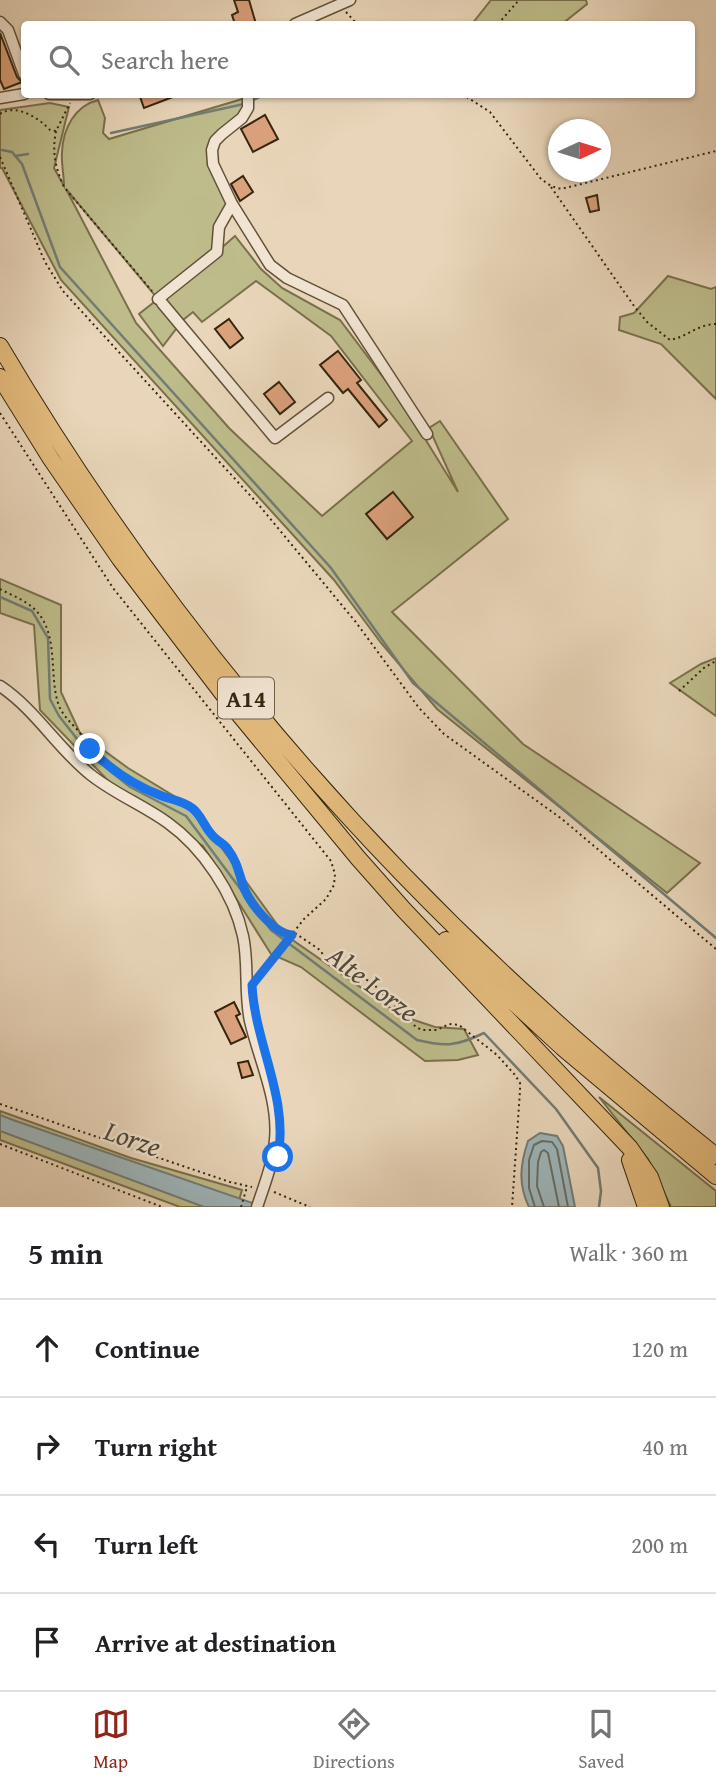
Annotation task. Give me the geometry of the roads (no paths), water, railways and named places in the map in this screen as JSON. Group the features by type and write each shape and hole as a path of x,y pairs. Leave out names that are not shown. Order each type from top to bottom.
{"highway":[{"name":"A14","path":"0,346 69,457 158,585 226,673 317,782 398,870 490,961 583,1046 716,1156"},
{"name":"A14","path":"0,377 51,459 120,559 194,658 268,749 347,838 457,951 580,1063 716,1175"},
{"path":"268,749 404,910 642,1163 654,1185 661,1207"},
{"path":"604,1120 631,1161 646,1207"}],"street":[{"path":"302,21 345,3"},
{"path":"0,22 8,30 21,66"},
{"path":"0,98 21,94"},
{"path":"248,98 248,108 242,118 215,141 212,150 213,164 232,204 270,265 287,278 343,305 427,434"},
{"path":"232,204 219,227 217,252 160,301 275,438 328,398"},
{"path":"0,686 32,713 89,774 122,797 167,822 186,837 206,861 235,910 243,937 248,1008 275,1115 274,1152 260,1198"}],"water":[{"path":"0,1115 264,1207 204,1207 0,1131"},
{"path":"540,1133 557,1136 563,1146 575,1207 529,1207 522,1182 523,1158 528,1141"}],"waterway":[{"path":"253,100 257,98"},
{"path":"111,133 244,104"},
{"path":"2,150 12,152 22,164 60,267 331,568 413,683 716,938"},
{"path":"15,156 28,154"},
{"name":"Alte Lorze","path":"0,597 32,611 48,638 50,699 59,716 89,754 130,787 186,816 271,930 417,1040 451,1044 484,1033 556,1109 598,1168 601,1191 599,1207"}],"water label":[{"name":"Lorze","path":"133,1138"}]}
